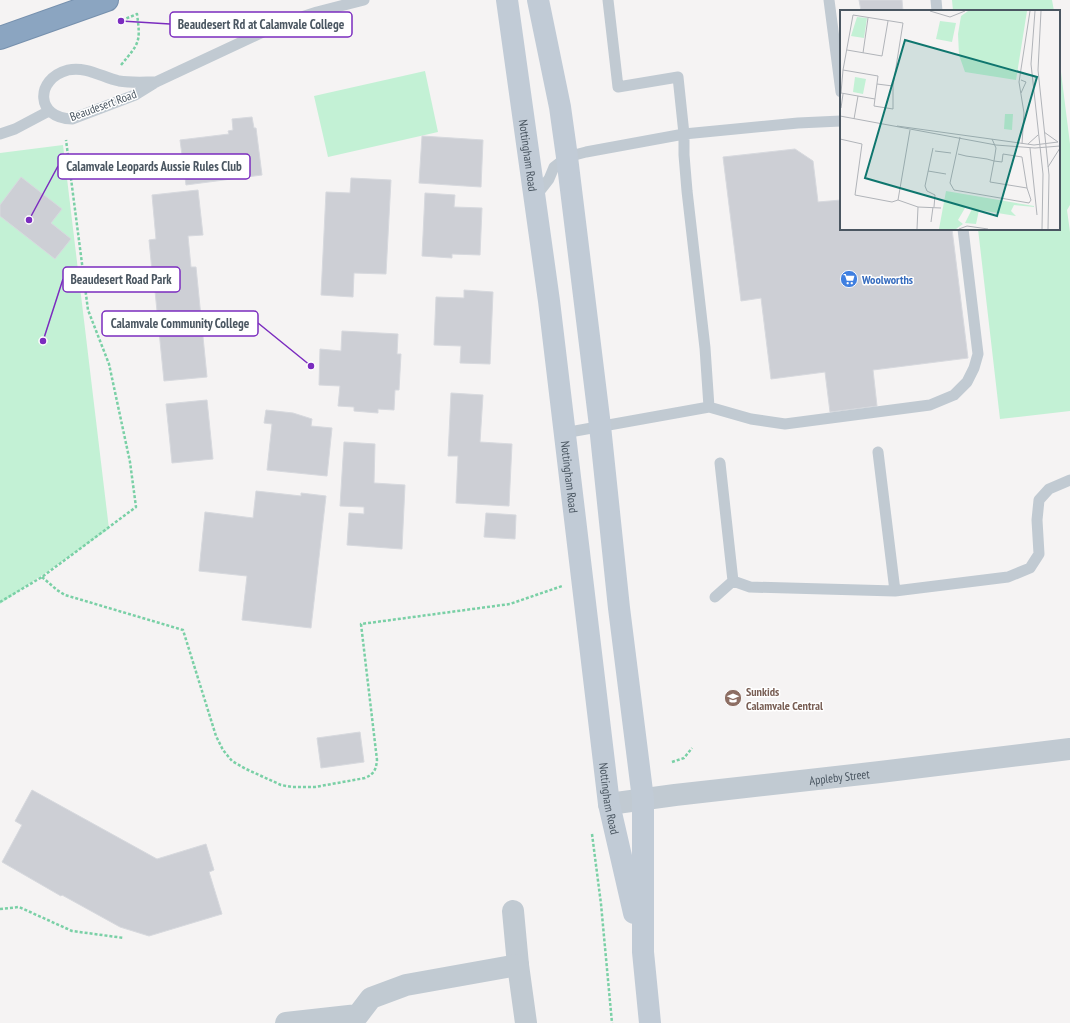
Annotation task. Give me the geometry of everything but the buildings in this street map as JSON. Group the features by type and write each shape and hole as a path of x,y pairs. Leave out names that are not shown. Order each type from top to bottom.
{"highway":[{"path":"0,38 107,0"}],"street":[{"name":"Nottingham Road","path":"507,0 535,197 601,725 609,804 643,952"},
{"name":"Nottingham Road","path":"538,0 560,107 567,157 600,426 618,608 643,799 643,952 650,1023"},
{"name":"Appleby Street","path":"609,804 675,794 880,772 1070,749"},
{"path":"513,911 518,965 526,1023"},
{"path":"286,1023 359,1019 371,998 406,985 518,965"}],"lane":[{"name":"Beaudesert Road","path":"156,82 121,81 82,69 71,70 60,73 51,78 45,87 45,103 49,111 63,119 72,118 135,95 156,82 280,24 317,12 364,0"},
{"path":"608,0 618,87 678,77 684,134 687,192 705,348 709,407"},
{"path":"829,0 840,84"},
{"path":"936,0 937,10"},
{"path":"0,134 15,129 49,111"},
{"path":"535,197 549,179 554,167 567,157 586,152 684,134 798,123 840,121"},
{"path":"564,433 709,407 751,419 785,424 930,405 954,395 967,382 974,368 978,354 963,230"},
{"path":"878,452 895,591"},
{"path":"720,463 733,581"},
{"path":"733,581 750,587 895,591 1008,577 1030,568 1039,554 1037,520 1039,500 1049,489 1070,480"},
{"path":"715,597 733,581"}],"path":[{"path":"120,67 138,44 140,32 138,14 125,19"},
{"path":"0,602 42,577 136,507 130,462 109,364 88,310 66,140"},
{"path":"42,577 65,595 183,630 211,723 223,750 232,761 246,769 281,785 292,787 315,787 365,778 372,775 376,769 377,760 361,624 510,604 564,585"},
{"path":"672,762 684,758 692,748"},
{"path":"0,909 19,907 72,930 124,938"}],"green space":[{"path":"952,0 1052,0 1054,10 953,10"},
{"path":"1060,64 1070,144 1070,205 1067,210 1070,232 1070,411 1000,419 978,230 1060,230"},
{"path":"425,71 438,132 328,157 314,96"},
{"path":"63,145 109,529 0,604 0,153"}],"place":[{"name":"Beaudesert Rd at Calamvale College","path":"121,21"},
{"name":"Calamvale Leopards Aussie Rules Club","path":"29,220"},
{"name":"Woolworths","path":"849,279"},
{"name":"Beaudesert Road Park","path":"43,341"},
{"name":"Calamvale Community College","path":"311,366"},
{"name":"Sunkids Calamvale Central","path":"733,698"}]}
